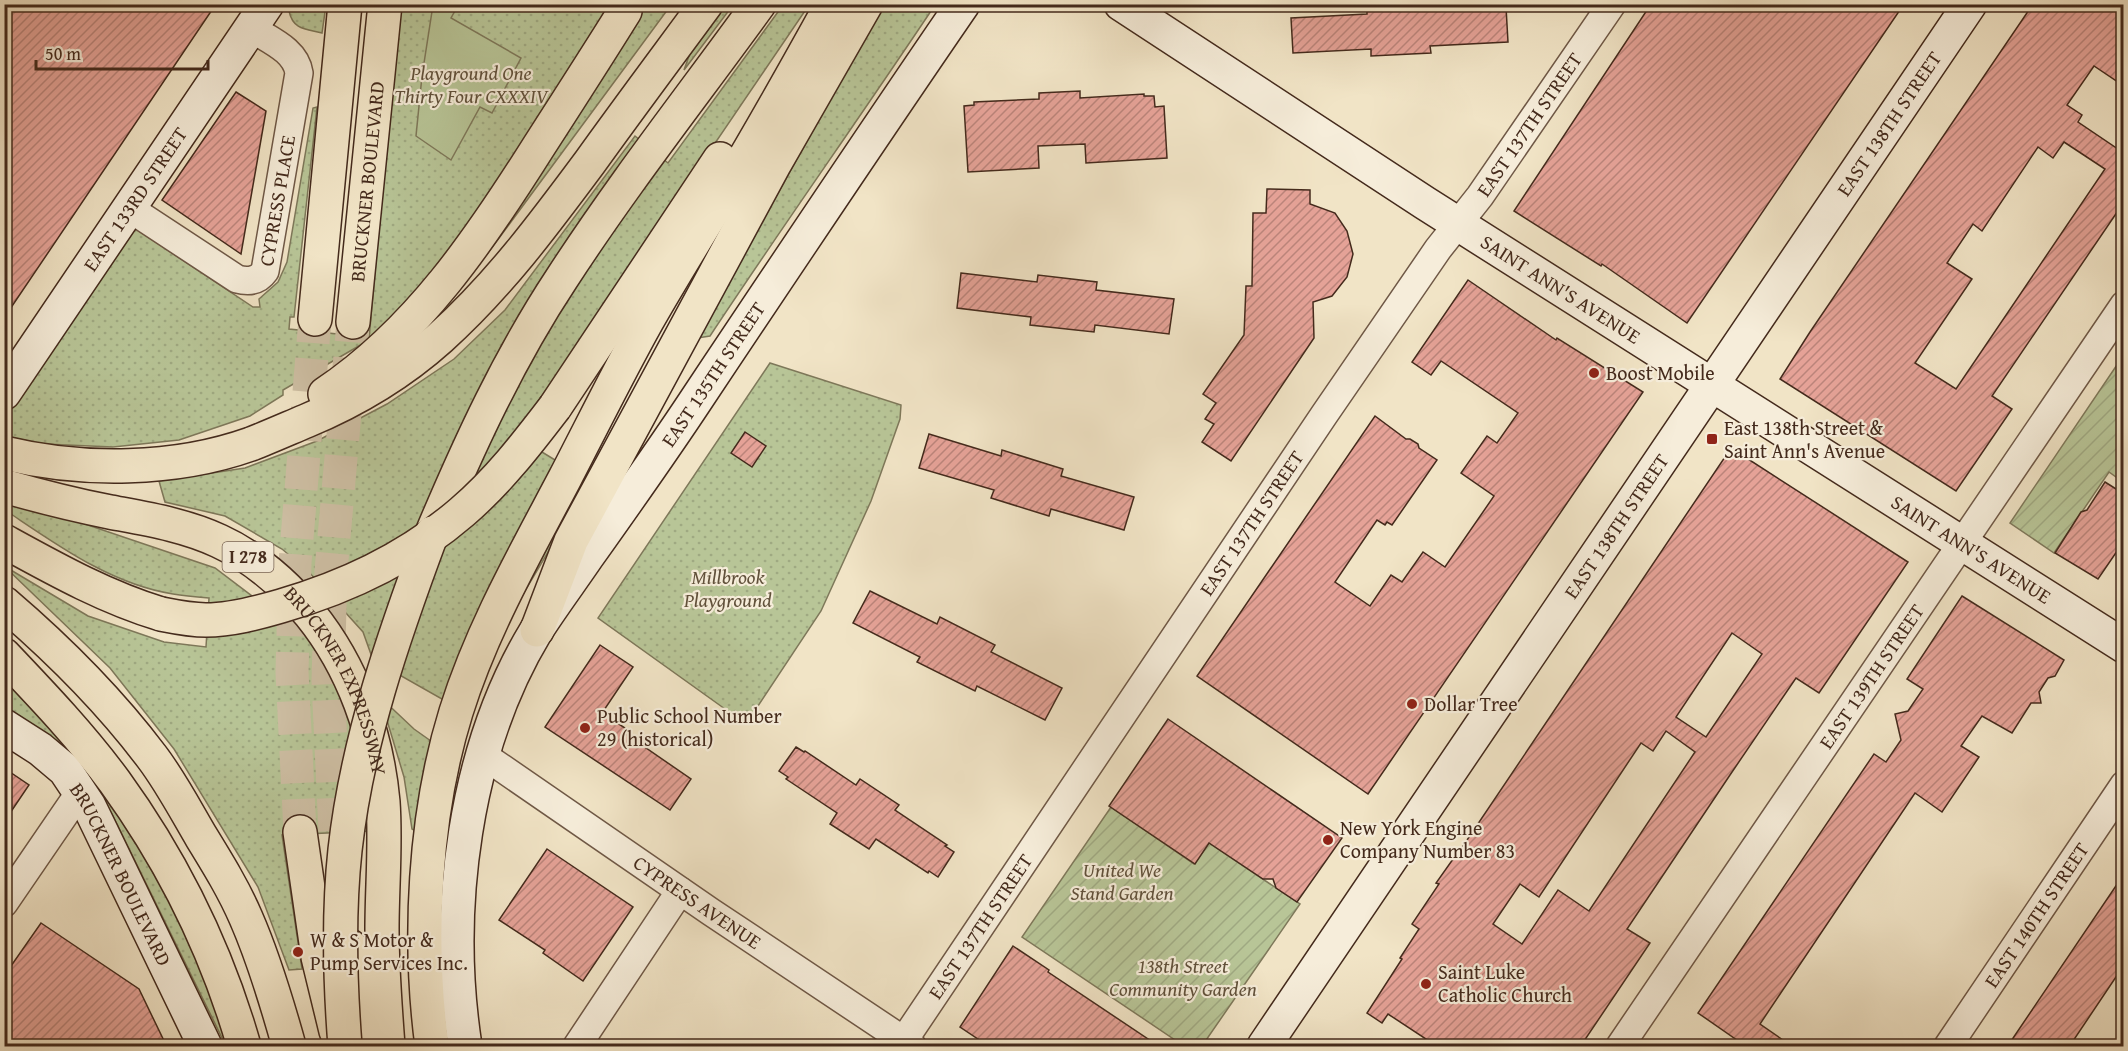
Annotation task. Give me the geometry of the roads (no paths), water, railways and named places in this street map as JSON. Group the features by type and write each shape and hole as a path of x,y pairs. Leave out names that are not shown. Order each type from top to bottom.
{"main road":[{"name":"BRUCKNER BOULEVARD","path":"315,319 345,4"},
{"name":"BRUCKNER BOULEVARD","path":"353,322 385,4"},
{"path":"11,455 64,465 125,465 176,461 250,444 314,418 366,391 413,360 459,321 501,277 544,225 706,4"},
{"path":"345,1047 341,965 345,850 368,733 391,649 410,591 451,487 515,356 577,255 611,205 759,4"},
{"path":"4,541 88,586 137,607 161,614 206,620 250,614 324,592 387,564 414,549 439,532 509,466 555,407 734,137 832,4"},
{"path":"432,1047 426,983 426,901 438,786 446,748 467,679 489,626 648,321 751,148 832,4"},
{"path":"537,630 571,541 775,164 866,4"},
{"name":"EAST 135TH STREET","path":"483,754 505,691 537,630 672,437 963,4"},
{"name":"SAINT ANN'S AVENUE","path":"1121,4 1456,223 2124,646"},
{"name":"EAST 138TH STREET","path":"1264,1047 1970,4"},
{"path":"250,444 353,374 392,340 429,300 495,215 624,7"},
{"name":"EAST 133RD STREET","path":"4,393 259,16"},
{"name":"BRUCKNER EXPRESSWAY","path":"4,486 186,529 236,549 280,581 308,612 339,656 352,683 373,741 378,769 384,819 383,963 388,1047"},
{"path":"4,603 53,647 99,694 153,759 230,886 256,941 289,1047"},
{"path":"4,655 61,717 113,781 154,842 179,885 210,951 244,1047"},
{"name":"BRUCKNER BOULEVARD","path":"4,726 40,749 65,770 89,806 205,1047"},
{"path":"465,1047 459,985 459,897 467,819 483,754"},
{"path":"335,831 353,966 371,1047"},
{"path":"300,832 307,895 318,957 340,1047"}],"street":[{"name":"EAST 137TH STREET","path":"905,1045 1317,425 1456,223 1480,196 1612,4"},
{"name":"CYPRESS PLACE","path":"129,208 237,279 244,281 256,279 265,271 299,73 295,59 259,16"},
{"name":"EAST 139TH STREET","path":"1620,1047 1960,543 2124,305"},
{"name":"CYPRESS AVENUE","path":"483,754 905,1045"},
{"name":"EAST 140TH STREET","path":"1948,1047 2124,785"},
{"path":"4,903 80,792"},
{"path":"577,1047 680,891"}],"tunnel":[{"path":"300,832 292,672 295,563 315,319"},
{"path":"335,831 328,681 331,571 353,322"}],"place":[{"name":"Boost Mobile","path":"1594,373"},
{"name":"East 138th Street & Saint Ann's Avenue","path":"1712,439"},
{"name":"Dollar Tree","path":"1412,704"},
{"name":"Public School Number 29 (historical)","path":"585,728"},
{"name":"New York Engine Company Number 83","path":"1328,840"},
{"name":"W & S Motor & Pump Services Inc.","path":"298,952"},
{"name":"Saint Luke Catholic Church","path":"1426,984"}],"park label":[{"name":"Playground One Thirty Four CXXXIV","path":"471,84"},
{"name":"Millbrook Playground","path":"728,588"},
{"name":"United We Stand Garden","path":"1122,882"},
{"name":"138th Street Community Garden","path":"1183,978"}]}
